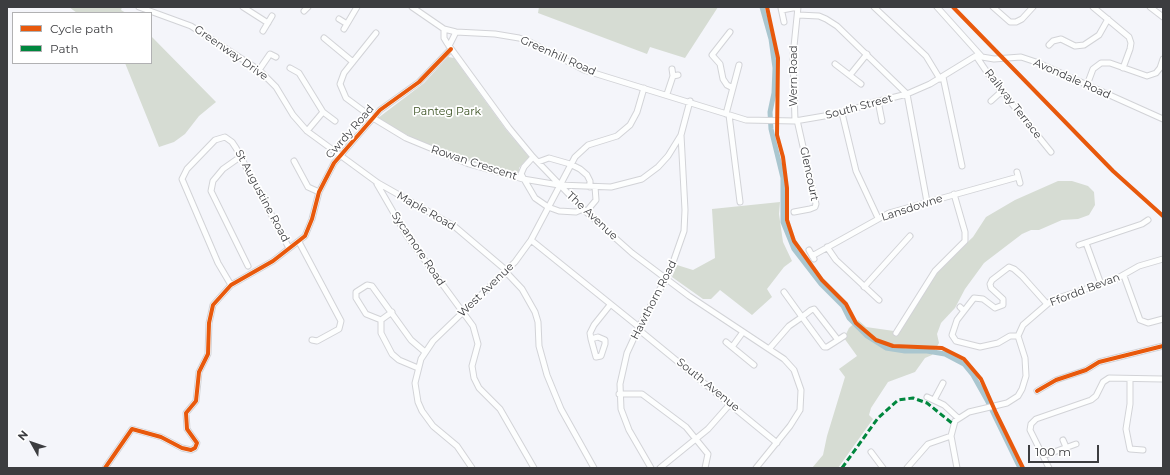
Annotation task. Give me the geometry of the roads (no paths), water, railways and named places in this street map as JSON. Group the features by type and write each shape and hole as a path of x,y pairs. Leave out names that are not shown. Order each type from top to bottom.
{"street":[{"name":"Greenway Drive","path":"139,7 153,9 191,26 259,70 276,87 293,116 307,130 340,156"},
{"path":"243,7 268,23"},
{"path":"339,19 345,27 357,7"},
{"name":"Greenhill Road","path":"412,7 444,29 456,32 495,34 519,38 530,42 584,70 690,101 727,114"},
{"path":"784,22 781,9 798,7"},
{"name":"Wern Road","path":"796,121 792,56 798,7"},
{"path":"874,7 926,56 941,78 962,166"},
{"name":"Railway Terrace","path":"936,7 977,55 1002,91 1051,152"},
{"path":"993,7 1010,22 1022,20 1033,7"},
{"path":"1092,7 1126,32 1131,43 1123,68"},
{"path":"1150,7 1163,17"},
{"path":"798,15 819,16 826,19 867,54 907,94 927,202"},
{"path":"263,31 272,16"},
{"path":"1058,39 1075,46 1084,45 1099,35 1108,19"},
{"name":"The Avenue","path":"444,29 444,38 450,48 504,122 533,157 585,211 622,244 689,296 784,359 797,375 801,390 801,404 798,416 756,468"},
{"name":"Cwrdy Road","path":"105,468 132,429 160,437 182,448 191,450 195,448 197,443 187,429 186,413 196,401 199,372 208,354 210,314 213,306 231,285 273,261 299,242 308,231 319,192 326,176 340,156 372,118 386,105 418,82 450,48 456,32"},
{"path":"730,32 712,55 720,64 723,79 727,85 733,88"},
{"name":"Rowan Crescent","path":"376,33 341,79 342,90 346,98 372,118 406,138 433,151 469,164 523,179 559,185 593,187 624,185 642,178 663,163 681,135"},
{"path":"1057,33 1058,39"},
{"path":"324,38 353,62"},
{"path":"1049,45 1058,39"},
{"path":"259,70 270,54 276,58"},
{"path":"850,75 867,54"},
{"name":"South Street","path":"727,114 746,120 796,121 842,113 878,101 907,94 941,78 977,55"},
{"name":"Avondale Road","path":"977,55 986,59 1021,57 1036,62 1163,119"},
{"path":"1087,85 1093,69 1101,63 1110,63 1142,75 1152,76 1160,68 1163,60"},
{"path":"835,64 861,84"},
{"path":"739,65 727,114 740,202"},
{"path":"290,68 300,72 323,112 335,121"},
{"path":"667,94 676,76 672,69"},
{"name":"West Avenue","path":"472,468 457,446 433,426 422,411 416,392 415,383 418,368 425,352 442,332 506,272 530,240 575,157 588,145 617,136 630,125 637,112 644,88"},
{"path":"991,101 1002,91"},
{"name":"Hawthorn Road","path":"651,468 624,419 619,394 627,353 638,328 676,258 684,231 685,210 681,135 690,101"},
{"path":"878,101 882,121"},
{"path":"307,130 323,112"},
{"path":"842,113 856,172 878,218"},
{"name":"Glencourt","path":"794,212 810,209 815,207 816,204 796,121"},
{"name":"St Augustine Road","path":"231,285 223,274 182,179 186,169 220,137 225,137 232,142 289,248"},
{"name":"Maple Road","path":"340,156 378,183 454,226 506,272 522,289 535,312 538,322 539,346 547,375 561,409 594,468"},
{"path":"240,157 222,170 213,181 211,191 248,266"},
{"path":"533,157 524,167 521,174 534,198 548,207 567,212 585,211 596,200 590,181 580,169 570,164 549,158 538,162"},
{"path":"294,161 308,187 319,192"},
{"name":"Lansdowne","path":"809,250 813,257 827,247 878,218 896,210 1018,174 1020,183"},
{"name":"Sycamore Road","path":"378,183 377,184 407,236 469,320 478,338 478,344 472,366 474,378 479,388 500,409 534,468"},
{"path":"893,324 898,330 935,271 964,241 965,232 954,194"},
{"path":"1079,245 1142,224 1148,220"},
{"path":"864,287 910,236"},
{"name":"South Avenue","path":"530,240 777,443"},
{"path":"299,242 341,321 339,329 317,341 312,340"},
{"path":"1086,243 1101,284"},
{"path":"827,247 836,260 878,300"},
{"name":"Ffordd Bevan","path":"1018,336 1023,325 1056,298 1124,276 1136,268 1163,259"},
{"path":"957,468 951,436 952,424 958,418 979,410 1002,405 1018,396 1025,383 1025,358 1018,336 1010,336 998,343 980,347 956,341 952,335 956,322 975,297 983,298 995,308 1002,306 1003,299 991,288 990,284 992,280 1011,267 1022,276 1047,304"},
{"path":"1124,276 1140,320 1148,323 1163,319"},
{"path":"381,320 366,314 356,298 356,292 367,285 370,285 392,312 411,340 425,352"},
{"path":"784,292 824,347 827,348 844,336"},
{"path":"591,339 598,337 605,340 601,356 596,357 591,339 590,333 594,325 610,305"},
{"path":"960,307 964,311"},
{"path":"769,349 781,333 814,309 838,340"},
{"path":"381,320 392,312"},
{"path":"381,320 381,333 392,354 399,360 418,368"},
{"path":"732,347 743,332"},
{"path":"726,342 754,365"},
{"path":"1037,391 1056,380 1086,370 1100,362 1163,346"},
{"path":"1049,468 1030,430 1033,422 1041,416 1091,400 1096,396 1101,385 1106,380 1113,378 1163,379"},
{"path":"1130,379 1132,405 1126,424 1130,449 1143,450"},
{"path":"934,400 943,383"},
{"path":"619,394 637,393 647,396 686,427 708,454 705,468"},
{"path":"927,397 948,407 958,418"},
{"path":"660,468 718,419 730,404"},
{"path":"907,468 928,444 941,438 951,436"},
{"path":"1063,440 1066,447"},
{"path":"1043,456 1076,444"},
{"path":"871,452 883,468"}],"waterway":[{"path":"762,7 771,39 775,68 774,93 770,112 771,129 783,178 783,222 794,249 821,284 843,306 849,318 867,336 886,348 945,354 964,364 973,375 987,400 1020,468"}],"park label":[{"name":"Panteg Park","path":"447,112"}]}
